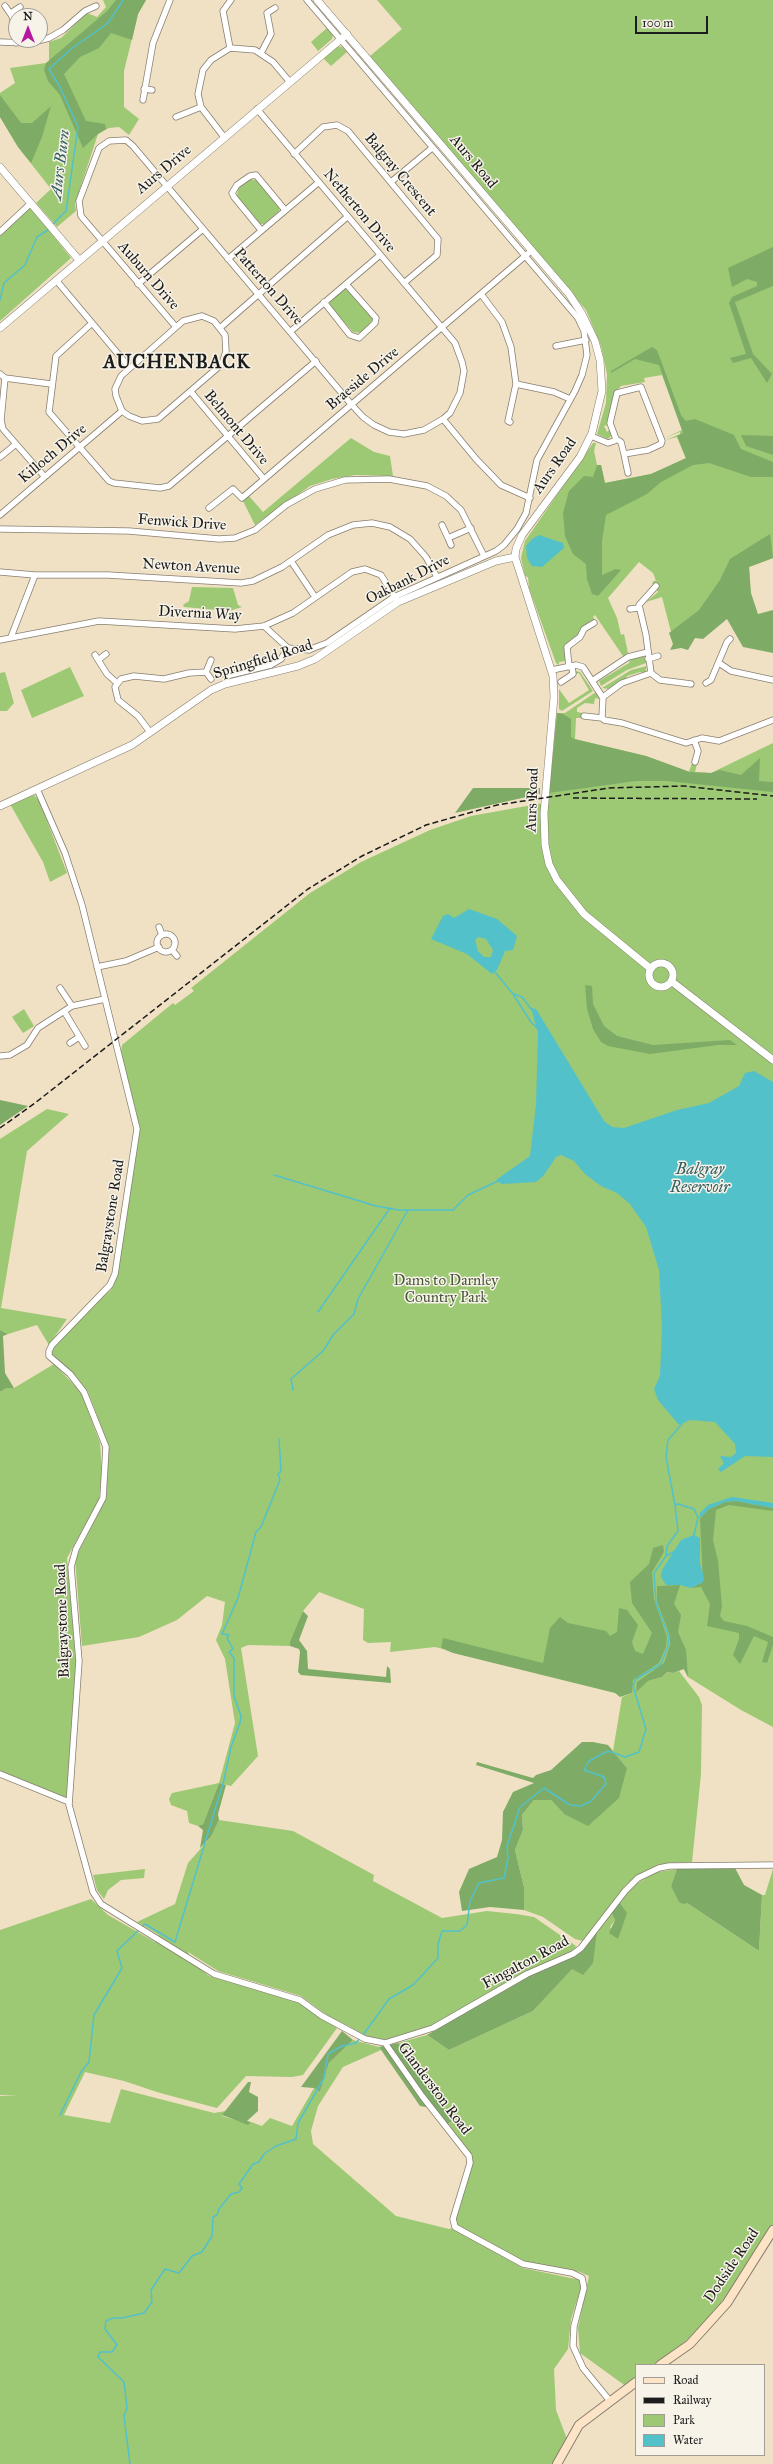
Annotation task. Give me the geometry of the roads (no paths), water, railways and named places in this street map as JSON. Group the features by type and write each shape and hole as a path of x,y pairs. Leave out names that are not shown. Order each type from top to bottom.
{"main road":[{"name":"Dodside Road","path":"661,2364 690,2344 727,2303 773,2230"},
{"path":"557,2464 579,2425 635,2383"}],"street":[{"path":"143,100 153,42 170,0"},
{"path":"230,48 223,11 231,0"},
{"name":"Aurs Road","path":"307,0 578,318 586,340 586,362 570,399"},
{"name":"Aurs Road","path":"317,0 576,304 595,341 600,360 602,391 599,411 591,436 580,457 522,535 516,549 515,557 552,670 554,697 544,818 545,845 549,864 557,880 584,914 651,969"},
{"path":"5,6 8,10"},
{"path":"48,38 54,36 85,11 96,6"},
{"path":"261,53 271,34 267,13 275,8"},
{"name":"Aurs Drive","path":"0,328 346,34"},
{"path":"224,137 201,107 198,94 203,70 211,60 230,48 247,48 261,53 273,62 289,81"},
{"path":"144,90 152,90"},
{"path":"176,117 201,107"},
{"name":"Netherton Drive","path":"257,109 404,282 442,328 460,353 464,372 460,393 450,413 443,419"},
{"name":"Balgray Crescent","path":"294,154 323,127 337,125 348,131 438,239 439,251 436,256 404,282"},
{"name":"Auburn Drive","path":"166,186 126,140 117,139 104,144 99,148 79,201 81,216 176,327"},
{"path":"391,182 432,148"},
{"path":"0,167 79,260"},
{"path":"261,230 234,197 233,190 237,185 250,176 256,175 285,210"},
{"path":"228,259 319,182"},
{"name":"Patterton Drive","path":"166,186 291,331 351,404 368,421 389,432 416,432 443,419"},
{"path":"0,232 30,204"},
{"path":"221,327 348,216"},
{"path":"138,284 203,229"},
{"name":"Braeside Drive","path":"209,508 233,489 242,498 531,251"},
{"path":"291,331 380,255"},
{"path":"56,280 129,366"},
{"path":"324,302 350,335 359,338 375,323 376,318 346,284"},
{"path":"482,294 502,322 509,338 516,384 508,421 510,422"},
{"path":"202,316 214,321 221,327 227,343 225,359 218,368 191,392 155,420 135,420 122,411 115,389 121,376 129,366 176,327 190,318 202,316"},
{"path":"92,324 56,356 51,384 49,412 109,481 164,488 169,486 316,361"},
{"path":"556,346 586,340"},
{"path":"0,374 5,378 51,384"},
{"path":"5,378 1,426 44,476"},
{"path":"516,384 548,390 570,399"},
{"path":"624,454 648,450 659,446 662,440 641,387 617,393 610,423 616,439 621,442 628,473"},
{"name":"Belmont Drive","path":"191,392 226,436 264,479"},
{"name":"Oakbank Drive","path":"288,648 309,650 327,642 396,599 437,577 496,551 511,538 522,522 530,498 542,450 570,399"},
{"name":"Killoch Drive","path":"0,515 122,411"},
{"path":"443,419 476,460 501,485 530,498"},
{"path":"591,436 608,443 616,439"},
{"path":"0,457 16,444"},
{"name":"Fenwick Drive","path":"0,529 129,532 219,539 235,538 255,530 286,505 315,489 345,480 372,478 407,481 437,491 461,510 484,556"},
{"name":"Newton Avenue","path":"0,572 35,575 108,575 240,583 265,576 291,561 328,535 353,525 372,522 395,530 410,539 426,557 437,577"},
{"path":"442,525 451,545"},
{"path":"448,538 471,528"},
{"name":"Springfield Road","path":"0,806 121,750 211,690 225,684 298,666 322,656 396,599 496,560 515,557"},
{"path":"291,561 315,597"},
{"name":"Divernia Way","path":"0,640 99,621 235,629 264,626 293,613 352,572 365,569 381,574 396,599"},
{"path":"11,638 35,575"},
{"path":"656,586 641,602 639,608 651,673 660,680 691,684"},
{"path":"630,610 639,608"},
{"path":"561,682 573,674 567,647 580,637 584,629 594,623"},
{"path":"226,676 233,671 271,665 280,659 288,648 264,626"},
{"path":"706,683 711,680 727,642 730,639"},
{"path":"106,654 97,658 107,674 117,682"},
{"path":"592,681 628,658 648,655 658,656"},
{"path":"206,672 211,660"},
{"path":"719,663 732,671 773,680"},
{"path":"552,670 571,666 583,667 602,697 602,718"},
{"path":"150,732 138,716 118,700 115,692 117,682 127,676 164,679 189,672 206,672 212,679"},
{"path":"602,697 622,683 651,673"},
{"path":"584,716 602,718 686,743 702,738 719,742 773,720"},
{"path":"694,740 698,751 695,762"},
{"name":"Balgraystone Road","path":"37,788 73,875 137,1129 119,1255 110,1285 48,1351 49,1356 70,1374 84,1392 106,1447 102,1503 76,1549 72,1562 79,1661 69,1802"},
{"path":"159,926 162,934"},
{"path":"162,934 158,939 159,947 163,951 172,950"},
{"path":"162,934 171,935 175,939 175,945 172,950"},
{"path":"97,967 126,961 159,947"},
{"path":"172,950 177,956"},
{"path":"657,964 665,964 671,970 671,981 665,986 654,985 650,980 651,969 657,964"},
{"path":"671,981 773,1060"},
{"path":"60,988 72,1006"},
{"path":"0,1056 10,1055 27,1045 38,1028 72,1006 105,999"},
{"path":"64,1012 85,1046"},
{"path":"70,1043 79,1037"},
{"path":"0,1774 69,1802"},
{"name":"Glanderston Road","path":"69,1802 94,1892 101,1904 214,1974 300,2000 322,2016 365,2039 385,2043 422,2096 469,2156 470,2163 453,2220 455,2227 523,2264 572,2273 582,2278 584,2288 574,2326 573,2346 583,2368 610,2401"},
{"name":"Fingalton Road","path":"385,2043 433,2028 527,1974 573,1954 585,1942 625,1891 638,1878 659,1868 675,1866 773,1865"}],"water":[{"path":"539,535 563,543 564,548 542,567 532,566 527,558 526,546 532,539"},
{"path":"469,909 497,919 517,936 513,950 505,951 497,970 492,974 467,954 431,939 443,916 448,914 454,918","holes":["478,937 486,939 493,950 491,957 484,957 478,951 475,940"]},
{"name":"Balgray Reservoir","path":"531,1008 536,1009 604,1121 612,1127 624,1128 677,1110 709,1103 739,1086 745,1073 754,1071 773,1082 773,1457 745,1456 721,1472 718,1469 724,1463 720,1456 731,1457 736,1453 735,1444 715,1422 690,1420 679,1425 658,1400 654,1389 660,1376 662,1327 659,1270 646,1227 630,1204 617,1193 601,1186 585,1174 574,1161 561,1155 556,1157 544,1175 536,1182 502,1184 496,1180 530,1156 536,1105 538,1033"},
{"path":"732,1497 773,1503 773,1508 736,1501 725,1502 709,1509 702,1516 699,1514 708,1505"},
{"path":"694,1535 700,1538 700,1564 704,1577 703,1582 691,1588 680,1585 666,1585 661,1577 662,1570 681,1540"}],"waterway":[{"name":"Aurs Burn","path":"53,224 66,211 78,127 60,87 49,69 71,49 108,23 123,0"},
{"name":"Aurs Burn","path":"0,300 4,283 25,265 37,237 48,230"},
{"path":"495,972 513,994 522,997 532,1010"},
{"path":"513,994 531,1022 537,1028"},
{"path":"274,1175 376,1206 399,1210 453,1210 468,1195 498,1181"},
{"path":"318,1312 390,1208"},
{"path":"293,1390 291,1379 324,1350 333,1335 354,1314 358,1299 408,1210"},
{"path":"675,1505 666,1457 668,1440 682,1424"},
{"path":"60,2115 81,2072 89,2062 94,2015 122,1968 117,1951 145,1924 175,1942 224,1780 231,1747 240,1723 241,1716 234,1696 234,1658 229,1652 233,1649 227,1638 229,1635 222,1634 238,1598 256,1532 261,1527 280,1480 278,1474 281,1471 279,1439"},
{"path":"363,2035 389,1999 413,1985 438,1958 438,1944 442,1931 460,1931 467,1925 470,1901 479,1883 504,1878 508,1858 507,1846 520,1807 544,1788 570,1805 581,1806 591,1801 606,1784 604,1777 584,1770 589,1761 608,1751 625,1757 639,1752 646,1729 633,1686 636,1679 661,1664 668,1646 669,1637 656,1603 654,1573 666,1556 667,1546 678,1531 675,1505 678,1504 694,1509 698,1518 701,1515"},
{"path":"694,1535 698,1518"},
{"path":"666,1556 675,1551"},
{"path":"130,2464 124,2416 127,2408 124,2382 98,2357 100,2352 112,2352 117,2345 105,2329 106,2321 113,2318 122,2318 144,2313 152,2302 151,2290 165,2269 179,2273 192,2256 202,2252 212,2236 213,2217 217,2215 219,2209 231,2194 239,2192 242,2188 239,2184 253,2164 259,2162 264,2154 276,2146 296,2139 298,2123 324,2078 328,2054 342,2046 356,2043 360,2038"}],"railway":[{"path":"0,1128 35,1103 308,889 362,856 426,825 497,805 609,788 684,786 773,796"},
{"path":"573,798 757,799"}],"district":[{"name":"AUCHENBACK","path":"177,363"}],"park label":[{"name":"Dams to Darnley Country Park","path":"446,1290"}]}
